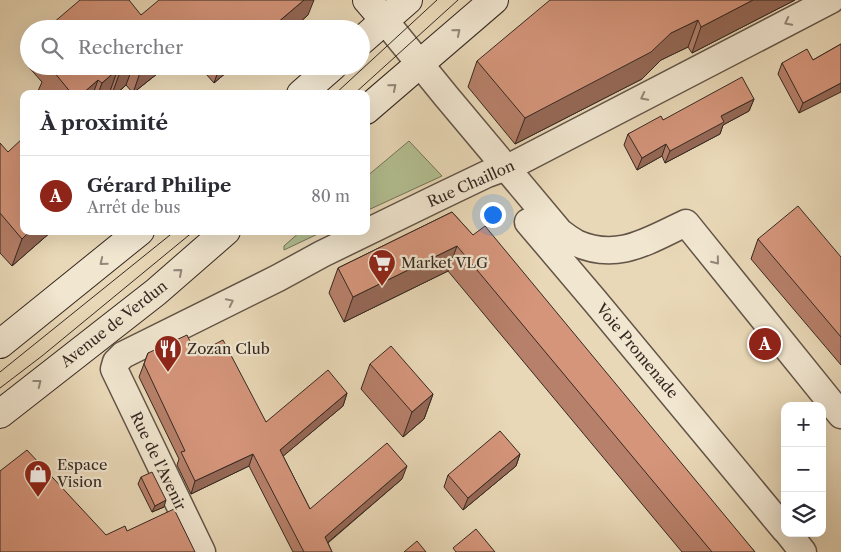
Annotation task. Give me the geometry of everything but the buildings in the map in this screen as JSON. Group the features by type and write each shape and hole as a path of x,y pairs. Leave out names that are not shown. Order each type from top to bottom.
{"main road":[{"name":"Voie Promenade","path":"367,0 385,21"},
{"path":"370,34 408,0"},
{"path":"370,107 494,0"},
{"path":"306,90 323,75"},
{"path":"0,344 135,235"},
{"name":"Avenue de Verdun","path":"0,414 156,292 221,235"}],"street":[{"name":"Rue Chaillon","path":"370,231 496,171 515,164 831,0"},
{"name":"Voie Promenade","path":"385,21 420,64 496,171 595,300 781,525"},
{"path":"496,171 560,232 575,242 592,249 607,251 629,248 686,223 841,416"},
{"name":"Rue Chaillon","path":"114,369 116,362 123,356 362,235"},
{"name":"Rue de l'Avenir","path":"114,369 202,552"},
{"path":"791,537 803,552"}],"green space":[{"path":"409,141 442,176 370,209 370,174"},
{"path":"296,235 316,235 284,250 284,246"}],"tram line":[{"path":"370,62 437,0"},
{"path":"358,90 458,0"},
{"path":"339,90 356,75"},
{"path":"0,372 170,235"},
{"path":"0,388 42,356 189,235"}],"place":[{"name":"Market VLG","path":"382,287"},
{"name":"Gérard Philipe","path":"765,344"},
{"name":"Zozan Club","path":"168,373"},
{"name":"Espace Vision","path":"38,498"}]}
